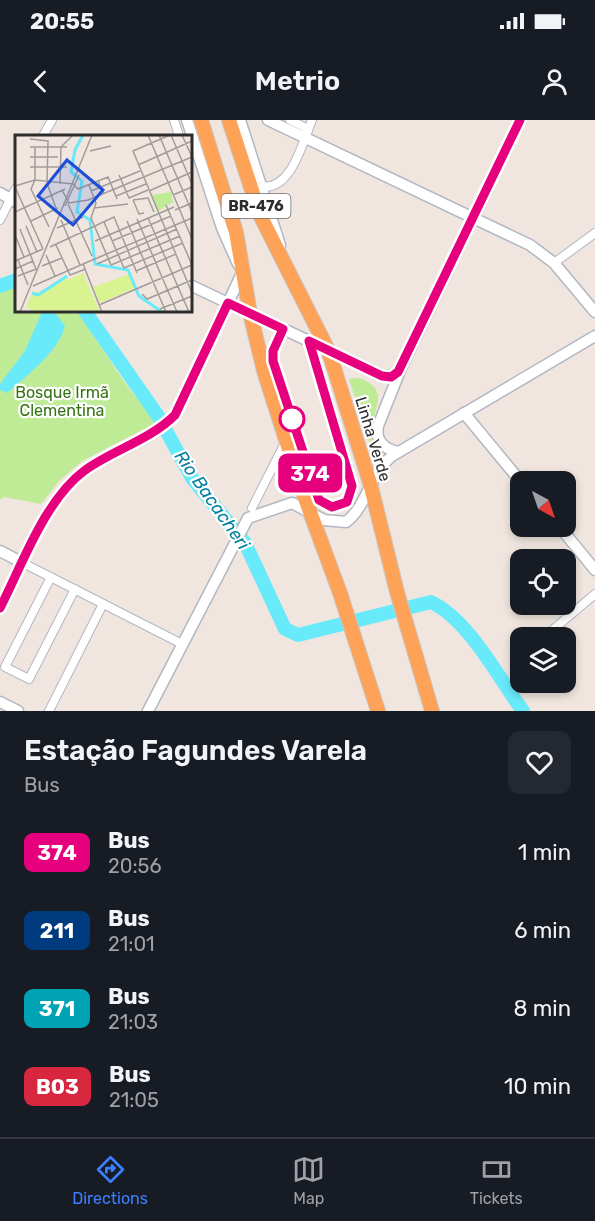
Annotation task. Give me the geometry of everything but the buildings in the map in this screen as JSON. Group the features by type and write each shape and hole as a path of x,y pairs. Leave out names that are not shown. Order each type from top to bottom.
{"highway":[{"name":"BR-476","path":"201,120 234,224 250,313 286,440 378,710"},
{"name":"Linha Verde","path":"229,120 260,215 328,351 370,483 397,592 432,707"}],"main road":[{"path":"0,608 54,504 74,479 94,464 156,430 175,415 242,273 222,228 188,120"},
{"path":"240,120 295,288"},
{"path":"268,120 308,129 473,218 530,245 554,263 595,312"},
{"path":"398,452 381,444 377,432 401,368 520,120"},
{"path":"0,194 14,200"},
{"path":"192,286 387,377 394,375 401,368"},
{"path":"148,711 234,542 251,516 288,503 296,504 330,522 346,522 356,511 381,466 398,452 595,336"},
{"path":"464,413 513,471"},
{"path":"568,537 595,570"},
{"path":"0,551 23,563"},
{"path":"0,702 18,711"}],"street":[{"path":"44,135 52,120"},
{"path":"174,120 179,135"},
{"path":"260,186 271,187 286,176 308,129 290,120"},
{"path":"0,220 14,200"},
{"path":"554,263 595,233"},
{"path":"252,508 286,440"},
{"path":"23,563 182,644"},
{"path":"51,577 6,667 13,671 29,679 75,589"},
{"path":"556,627 595,594"},
{"path":"49,711 103,604"}],"green space":[{"name":"Bosque Irmã Clementina","path":"15,286 15,312 78,312 125,383 156,423 82,461 59,481 41,504 3,497 0,500 0,291"},
{"path":"359,378 370,383 376,390 378,398 372,423 372,441 369,442 349,379"}],"water":[{"path":"42,312 55,313 65,326 57,344 36,368 7,393 0,390 0,384 25,351"}],"waterway":[{"name":"Rio Bacacheri","path":"0,286 15,280"},
{"name":"Rio Bacacheri","path":"85,312 158,416 192,478 245,543 285,629 298,635 431,602 445,610 470,635 523,711"}],"bus line":[{"name":"374","path":"0,608 54,504 67,486 94,464 166,424 175,415 228,303 283,329 273,351 273,361 319,500 332,507 347,502 352,494 352,486 309,341 382,376 391,377 398,372 520,120"}]}
